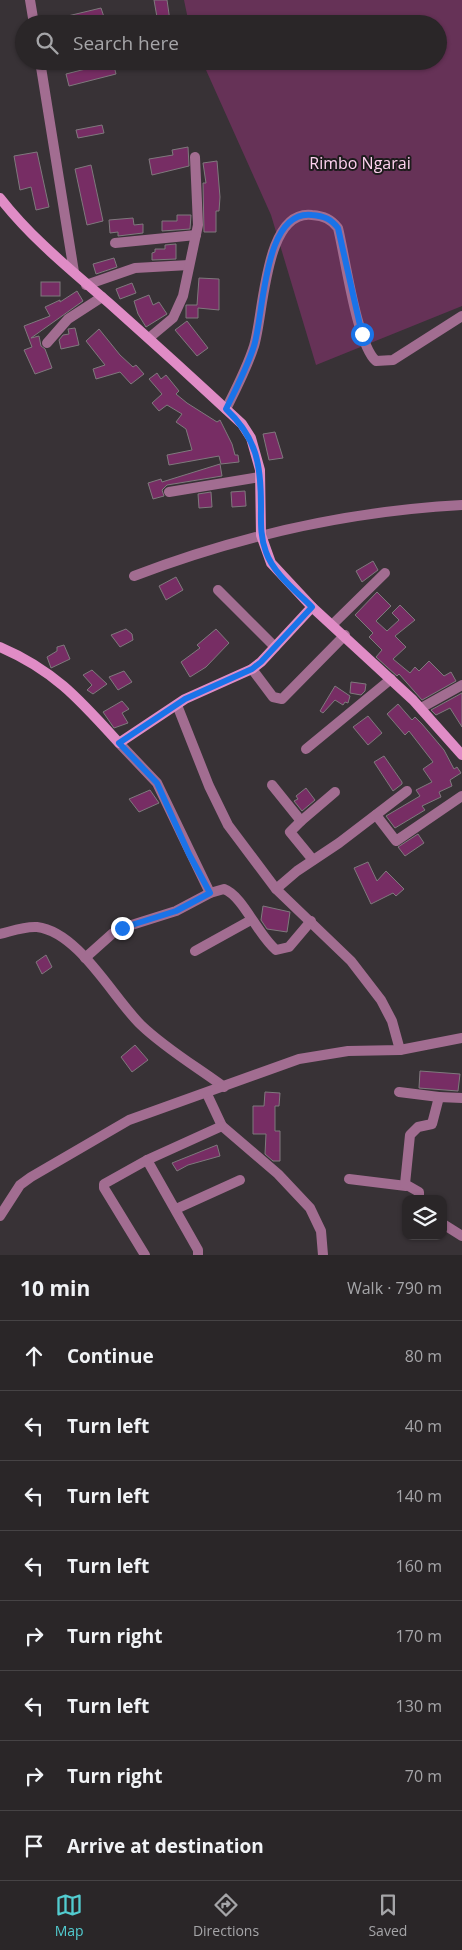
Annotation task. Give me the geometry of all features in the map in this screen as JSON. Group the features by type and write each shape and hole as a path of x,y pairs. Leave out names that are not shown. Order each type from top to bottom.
{"street":[{"path":"30,0 32,15"},
{"path":"41,70 74,272"},
{"path":"150,338 168,323 178,311 196,235 195,156"},
{"path":"0,198 16,219 86,285 150,338 242,424 251,438 260,477 261,536 271,563 312,607 421,708 462,755"},
{"path":"226,409 254,346 267,272 278,240 291,218 305,214 320,215 332,220 338,228 362,334 369,352 376,361 393,360 462,316"},
{"path":"114,243 196,235"},
{"path":"86,285 134,268 189,265"},
{"path":"47,343 68,320 102,297"},
{"path":"169,492 260,477"},
{"path":"134,576 180,559 261,536 413,508 462,505"},
{"path":"332,625 385,573"},
{"path":"218,590 275,647"},
{"path":"119,743 177,705 218,683 252,669 312,607"},
{"path":"252,669 273,697 282,699 344,635"},
{"path":"0,647 44,669 88,709 157,783 189,854 210,893"},
{"path":"306,749 391,679"},
{"path":"421,708 462,686"},
{"path":"177,705 228,825 276,889 352,961 381,1000 392,1021 400,1050"},
{"path":"272,785 301,821"},
{"path":"276,889 296,871 407,791"},
{"path":"313,860 290,832 335,792"},
{"path":"376,815 396,841 462,796"},
{"path":"85,958 118,930 176,911 210,893 224,889 231,892 267,942 276,950 289,947 311,921"},
{"path":"195,951 250,920"},
{"path":"0,934 27,927 40,927 66,940 85,958 141,1025 224,1087"},
{"path":"0,1216 20,1185 64,1156 129,1120 165,1106 207,1094 299,1059 323,1053 400,1050 462,1038"},
{"path":"399,1092 462,1098"},
{"path":"207,1094 222,1126 278,1174 310,1208 321,1231 324,1255"},
{"path":"406,1186 410,1135 418,1127 432,1124 439,1097"},
{"path":"145,1255 104,1188 107,1180 222,1126"},
{"path":"147,1160 176,1209 198,1250 198,1255"},
{"path":"349,1179 406,1186 417,1190 418,1195"},
{"path":"176,1209 240,1180"},
{"path":"447,1227 462,1236"}],"green space":[{"name":"Rimbo Ngarai","path":"184,0 462,0 462,306 316,365 271,215 206,70 447,70 447,15 187,15"}],"building":[{"path":"154,0 167,0 169,15 157,15"},
{"path":"101,8 103,15 72,15"},
{"path":"82,70 115,70 116,74 69,86 66,74"},
{"path":"102,125 104,133 78,138 76,130"},
{"path":"188,147 189,166 152,175 149,159 173,155 172,150"},
{"path":"37,152 49,207 36,210 31,187 20,190 14,156"},
{"path":"217,161 220,197 219,211 216,211 216,232 204,232 203,183 206,183 203,163"},
{"path":"91,165 103,221 87,225 75,169"},
{"path":"177,215 191,215 190,229 162,231 162,221 177,221"},
{"path":"133,218 134,225 143,224 143,233 118,236 118,232 110,233 109,220"},
{"path":"176,244 176,259 152,260 152,253 155,252 155,249 165,249 165,245"},
{"path":"114,258 117,267 96,274 93,264"},
{"path":"199,278 219,279 219,310 198,308 198,318 186,318 186,305 197,305"},
{"path":"41,282 60,282 60,296 41,296"},
{"path":"132,283 136,293 120,299 116,289"},
{"path":"77,291 83,301 31,338 39,336 41,346 45,349 52,368 35,374 24,350 32,347 24,326 50,316 45,307 60,300 60,302"},
{"path":"149,295 153,305 159,302 167,314 146,327 138,314 134,301"},
{"path":"187,321 208,348 197,356 175,330"},
{"path":"75,328 79,345 61,349 59,340 63,335 69,334 68,329"},
{"path":"99,329 120,355 133,367 136,365 144,374 131,384 120,372 96,379 93,369 105,365 86,341"},
{"path":"157,373 161,379 166,375 179,391 176,394 187,403 217,422 220,420 232,444 235,455 238,455 239,462 221,464 219,456 169,465 167,455 192,450 186,429 176,422 182,414 167,405 159,411 152,403 162,394 149,379"},
{"path":"275,432 283,458 269,460 263,434"},
{"path":"220,464 222,476 167,485 162,490 164,496 153,499 148,483 161,479 162,482"},
{"path":"245,491 246,506 232,507 231,492"},
{"path":"211,492 212,507 199,508 198,494"},
{"path":"373,561 378,570 362,582 356,571"},
{"path":"176,577 183,590 166,600 159,586"},
{"path":"377,592 391,606 376,621 387,631 399,620 392,613 400,605 415,620 395,636 406,647 393,659 410,673 415,667 419,671 429,661 444,676 451,672 456,681 422,700 399,674 397,676 376,657 382,650 369,637 373,633 355,615"},
{"path":"126,629 132,634 133,640 120,647 111,635"},
{"path":"216,629 229,643 206,667 190,677 181,662 200,648 197,645"},
{"path":"64,645 70,659 51,668 47,657 57,651 57,647"},
{"path":"92,670 107,684 93,694 87,690 92,685 83,675"},
{"path":"124,671 132,682 118,690 109,677"},
{"path":"351,682 366,684 365,691 361,695 350,693"},
{"path":"335,686 350,696 348,703 345,702 343,705 335,700 323,713 320,711"},
{"path":"462,693 462,727 450,708 436,715 431,710"},
{"path":"122,701 129,709 122,713 128,723 114,728 103,712"},
{"path":"398,704 412,720 415,717 422,724 444,750 454,769 457,767 461,773 450,780 452,786 439,792 441,797 422,806 425,810 395,828 386,816 420,796 416,790 432,782 423,769 433,762 409,731 405,735 387,714"},
{"path":"368,716 382,733 368,745 353,727"},
{"path":"384,756 402,782 393,791 374,762"},
{"path":"306,788 315,800 302,811 294,801 298,799 296,796"},
{"path":"150,790 159,803 139,812 129,799"},
{"path":"418,834 424,843 405,856 398,847"},
{"path":"368,862 377,881 386,871 404,889 396,896 393,893 371,904 354,868"},
{"path":"263,906 290,912 287,932 267,929 261,920"},
{"path":"46,955 52,967 42,974 36,962"},
{"path":"135,1045 148,1060 132,1072 121,1057"},
{"path":"420,1071 460,1074 458,1091 419,1088"},
{"path":"265,1092 280,1093 279,1106 275,1106 275,1131 280,1131 280,1161 273,1161 265,1154 266,1134 253,1134 253,1106 264,1106"},
{"path":"217,1145 220,1156 188,1165 177,1171 172,1163"}],"route":[{"path":"122,928 176,911 210,893 189,854 157,783 119,743 185,699 252,669 261,662 312,607 271,563 266,552 261,536 260,470 256,455 251,438 242,424 226,409 244,374 254,346 267,272 278,240 291,218 305,214 320,215 332,220 338,228 362,334"}]}
